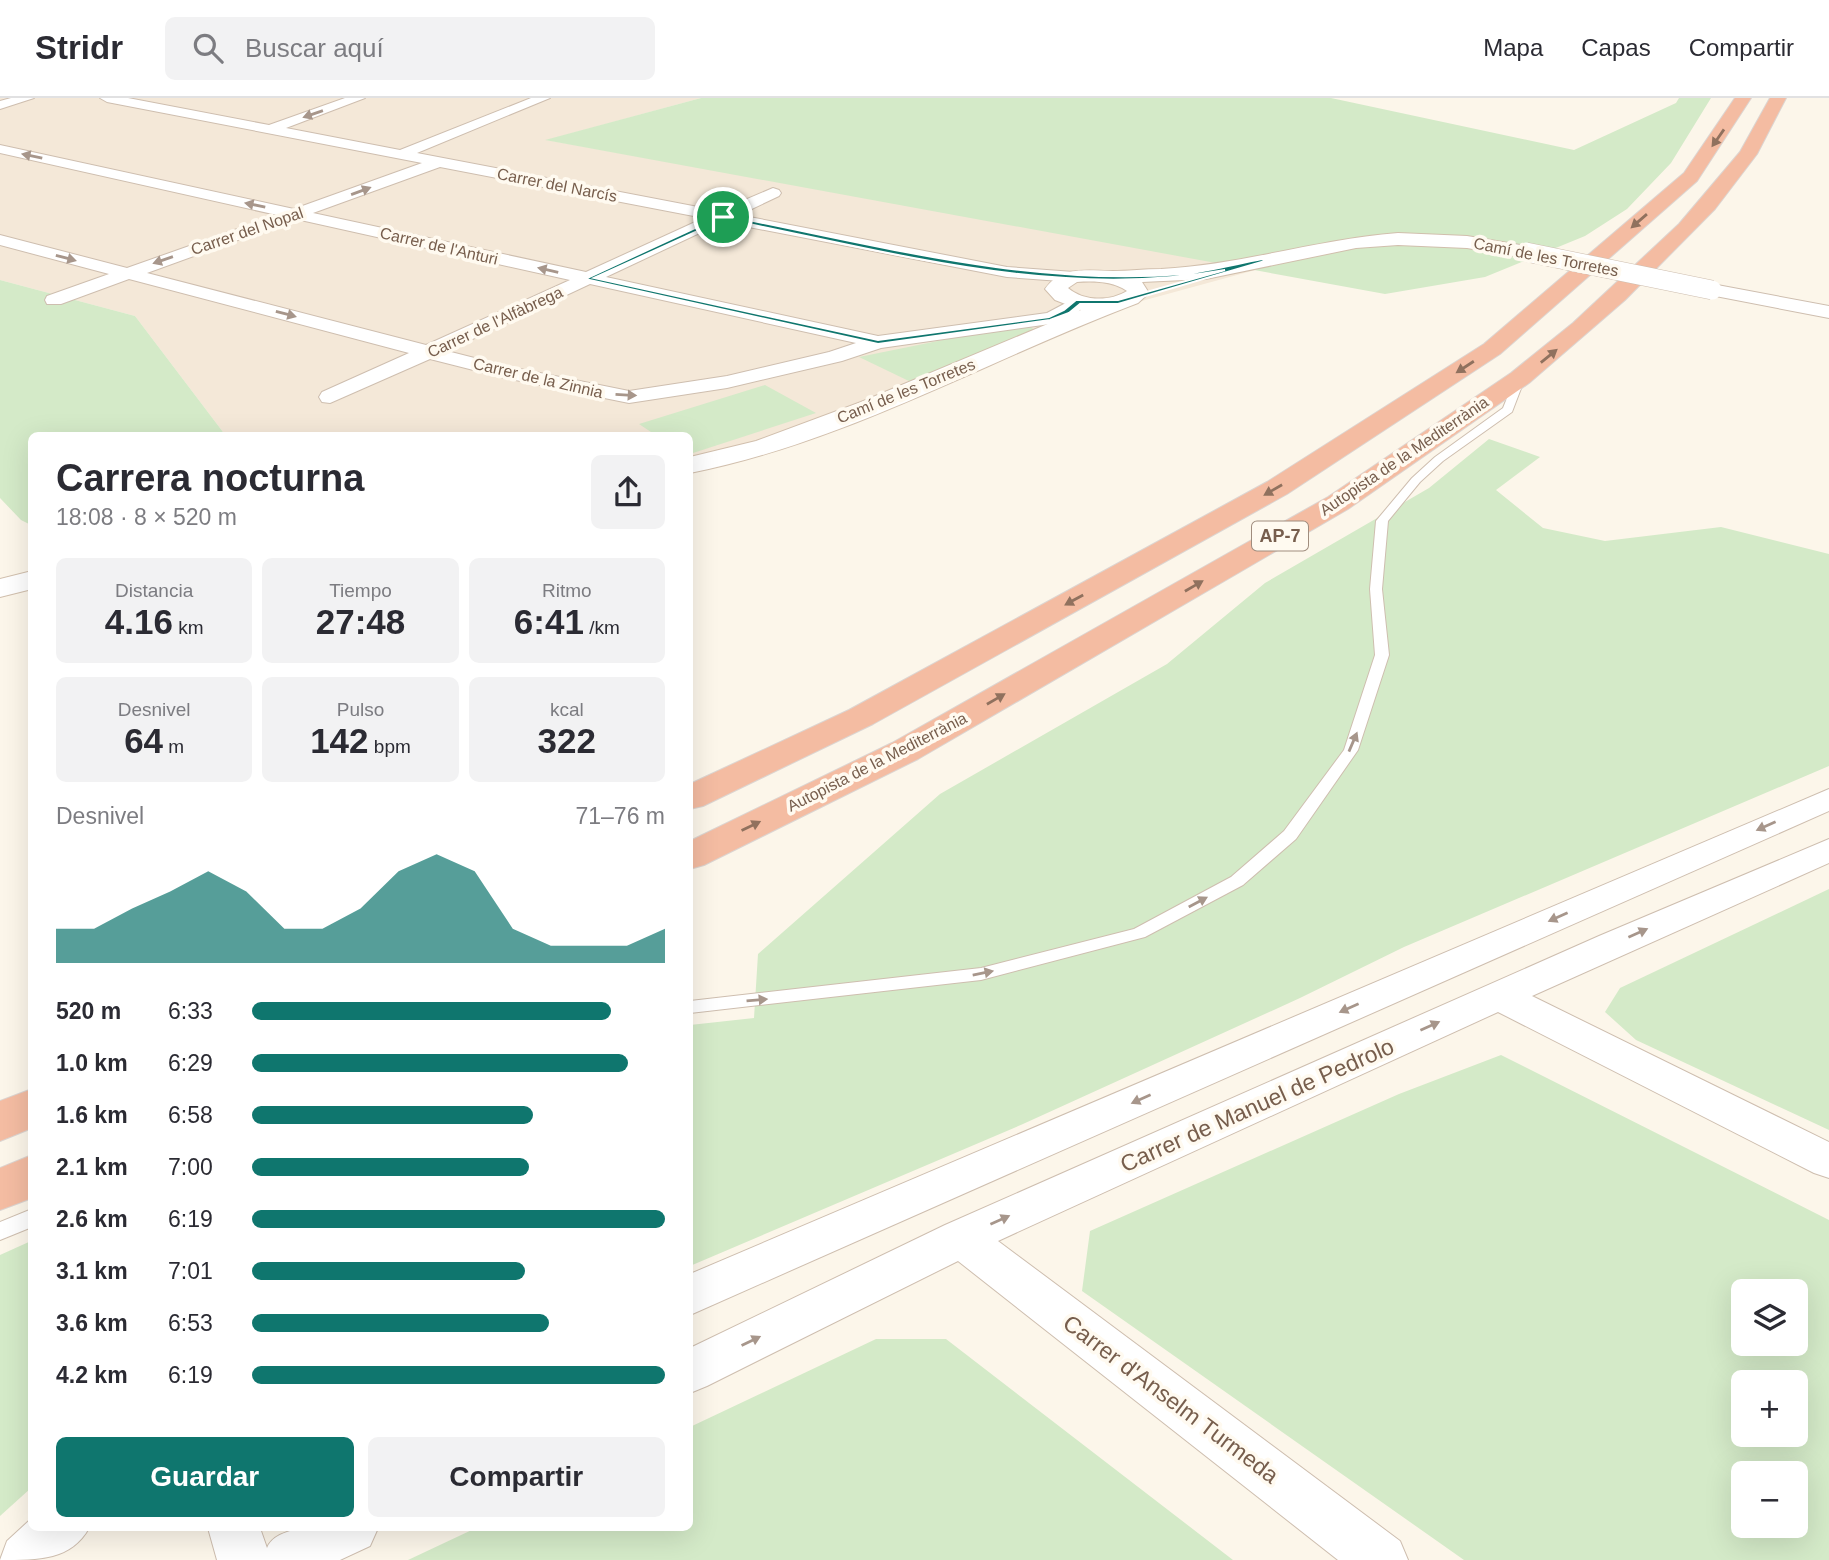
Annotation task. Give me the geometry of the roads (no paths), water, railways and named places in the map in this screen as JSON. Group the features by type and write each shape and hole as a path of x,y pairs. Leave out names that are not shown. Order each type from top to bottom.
{"highway":[{"name":"AP-7","path":"693,797 861,718 1276,488 1493,349 1690,177 1734,106 1743,98"},
{"name":"Autopista de la Mediterrània","path":"693,855 905,751 1326,510 1520,378 1548,358 1687,230 1758,139 1778,98"},
{"path":"0,1122 28,1109"},
{"path":"0,1189 28,1177"}],"street":[{"path":"0,102 6,98"},
{"path":"0,102 27,98"},
{"name":"Carrer del Narcís","path":"107,98 1065,283"},
{"path":"162,107 192,98"},
{"path":"267,130 358,98"},
{"path":"403,154 543,98"},
{"name":"Carrer de l'Anturi","path":"0,149 878,342"},
{"name":"Carrer del Nopal","path":"54,300 440,162"},
{"name":"Carrer de l'Alfàbrega","path":"330,397 773,194"},
{"name":"Camí de les Torretes","path":"1065,283 1114,277 1184,276 1356,242 1398,239 1467,242 1829,312"},
{"name":"Carrer de la Zinnia","path":"0,240 505,372 629,397 727,382 835,357 878,342 1050,318 1067,312 1079,302"},
{"name":"Camí de les Torretes","path":"693,464 765,447 883,402 1126,300 1262,261"},
{"path":"1065,283 1063,296 1079,302 1126,300 1138,293 1138,289 1125,280 1114,277"},
{"path":"0,587 28,581"},
{"path":"693,1294 1829,799"},
{"name":"Carrer de Manuel de Pedrolo","path":"693,1370 961,1238 1829,850"},
{"path":"1499,996 1829,1161"},
{"name":"Carrer d'Anselm Turmeda","path":"961,1238 1381,1560"},
{"path":"26,1560 58,1531"},
{"path":"235,1531 244,1560"},
{"path":"288,1560 345,1531"}],"lane":[{"path":"693,1007 981,974 1139,933 1237,881 1290,835 1351,750 1382,655 1376,589 1382,522 1416,480 1439,459 1508,410 1520,378"},
{"path":"0,1231 28,1219"}]}
